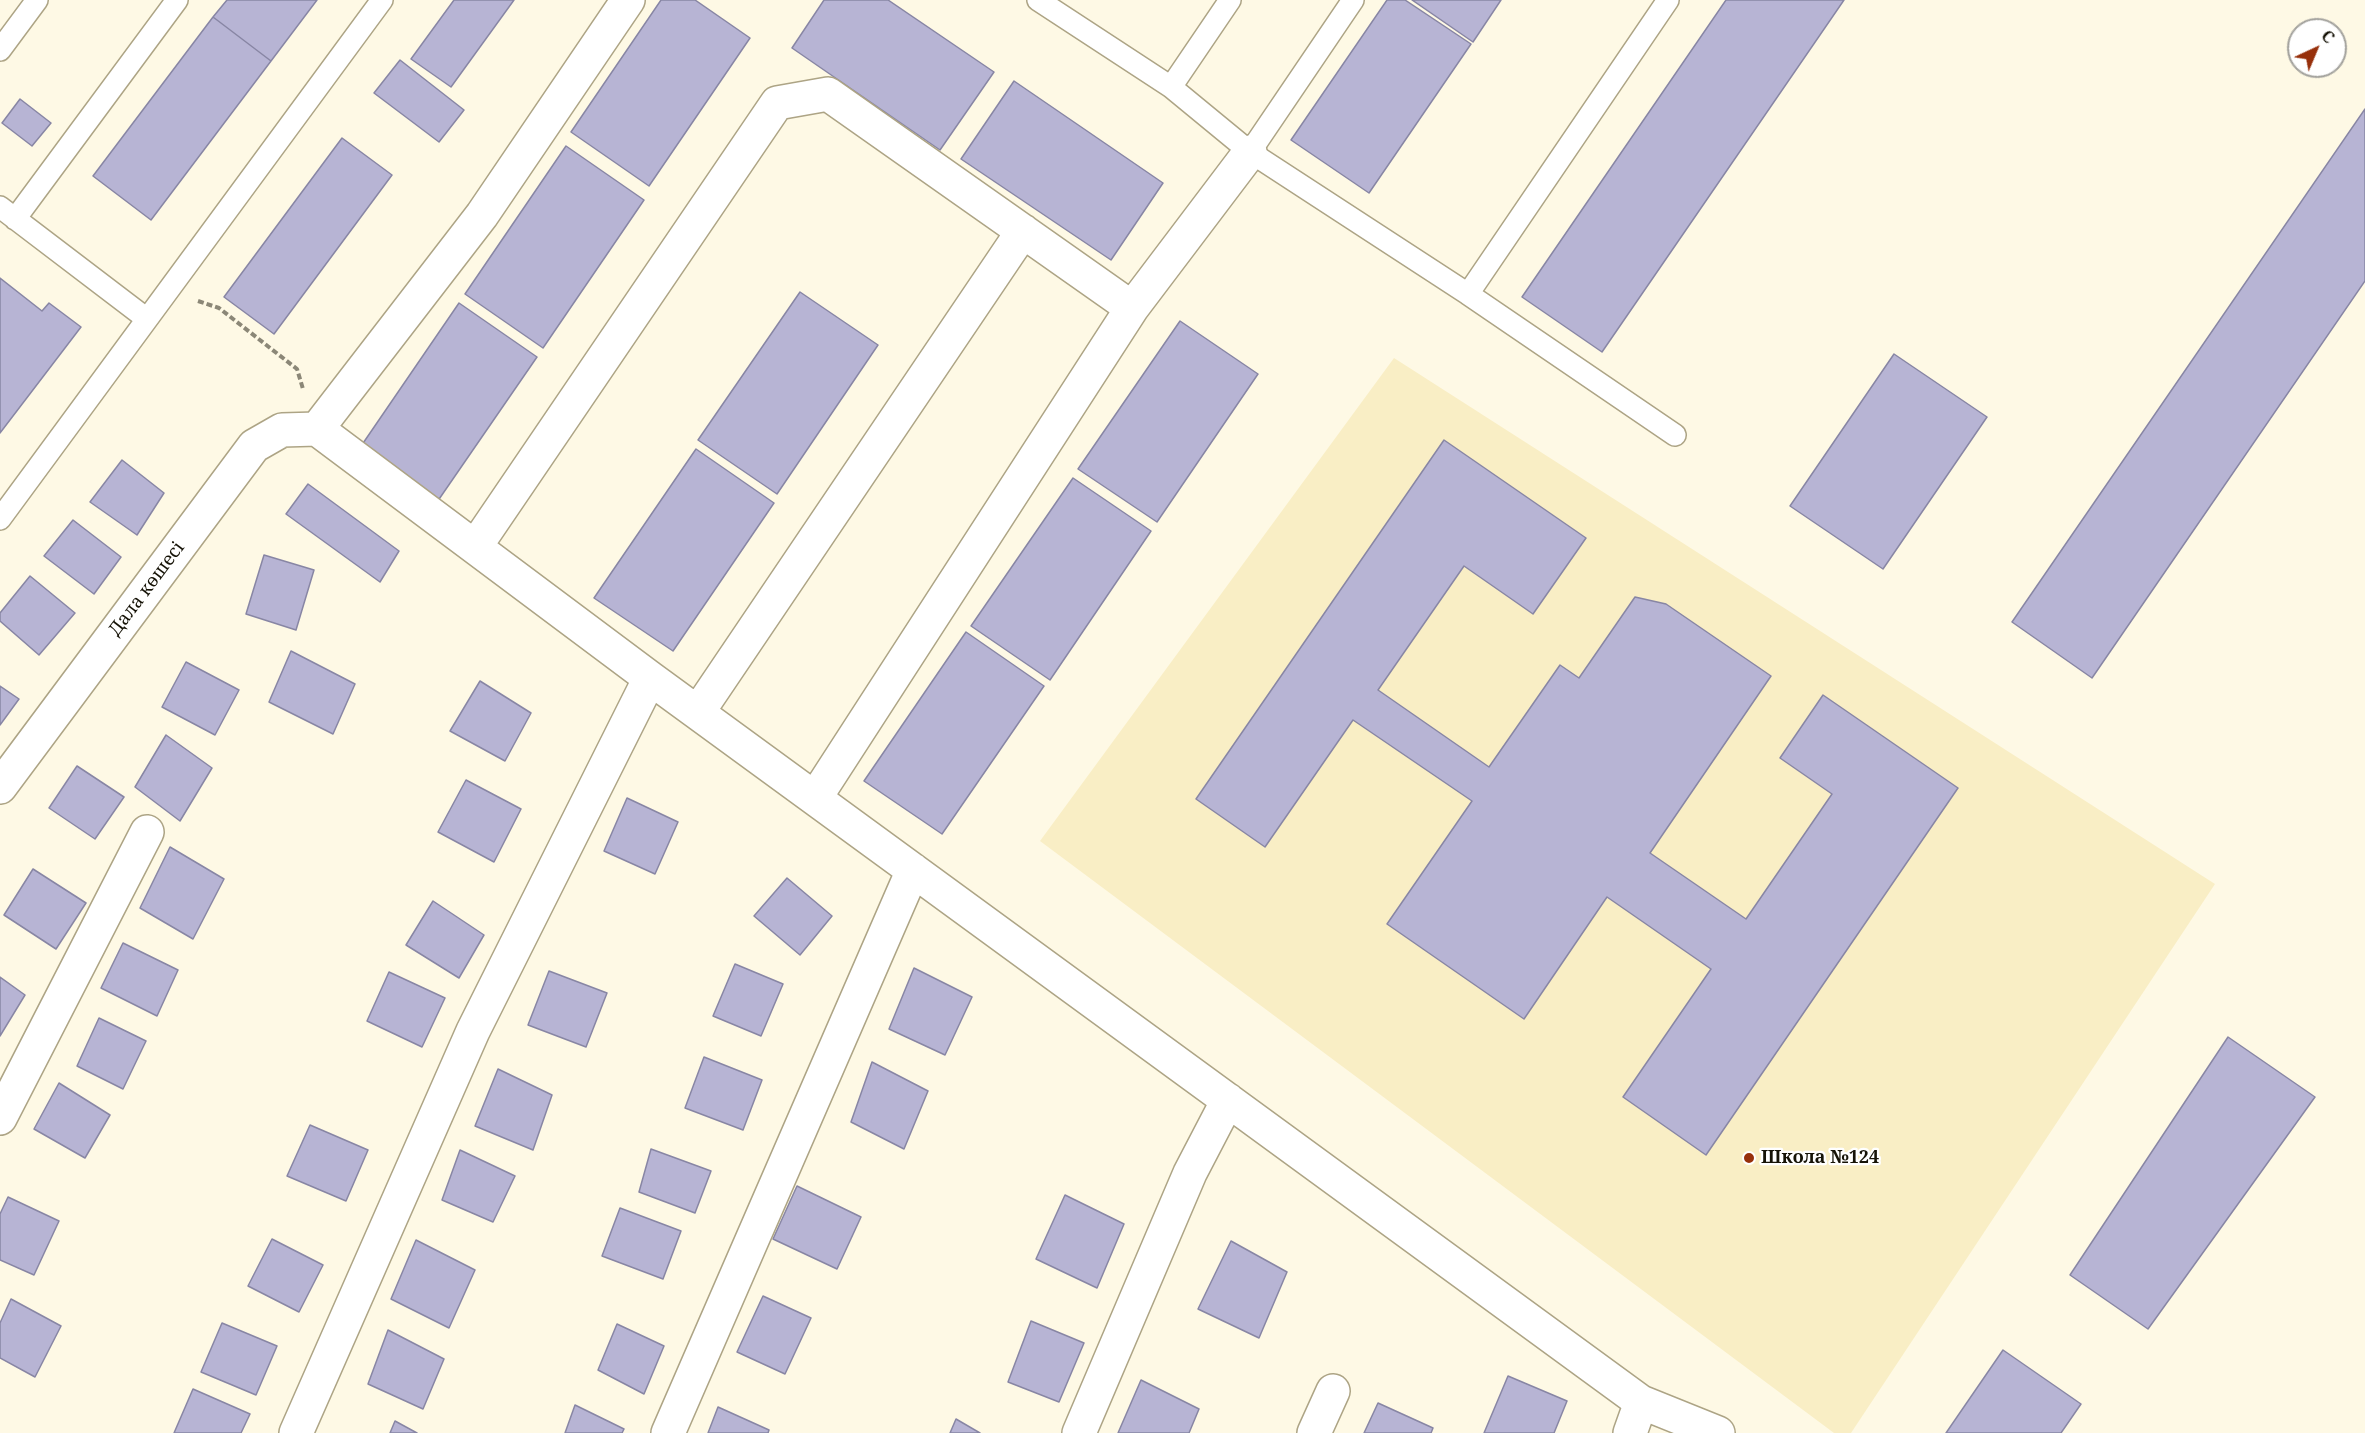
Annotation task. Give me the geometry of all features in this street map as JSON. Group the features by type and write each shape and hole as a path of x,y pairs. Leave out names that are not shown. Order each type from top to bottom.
{"street":[{"path":"628,0 482,215 317,429 650,678 1641,1402 1718,1433"},
{"path":"475,547 777,103 828,94 1132,308"},
{"path":"815,798 1132,308 1250,152"},
{"path":"698,712 1023,231"},
{"name":"Дала көшесі","path":"0,787 254,446 282,430 317,429"},
{"path":"296,1433 473,1031 650,678"},
{"path":"0,1118 147,832"},
{"path":"669,1433 913,870"},
{"path":"1079,1433 1190,1173 1228,1100"},
{"path":"1314,1433 1333,1392"},
{"path":"1630,1433 1641,1402"}],"lane":[{"path":"0,50 37,0"},
{"path":"147,319 7,213 177,0"},
{"path":"0,519 382,0"},
{"path":"1038,0 1171,87 1250,152 1468,294 1675,435"},
{"path":"1171,87 1230,0"},
{"path":"1250,152 1353,0"},
{"path":"1468,294 1668,0"}],"path":[{"path":"169,290 219,308 297,369 317,429"}],"shaded area":[{"name":"Школа №124","path":"1394,358 2215,884 1851,1433 1834,1433 1040,841"}],"building":[{"path":"227,0 317,0 271,61 213,17"},
{"path":"454,0 514,0 451,87 411,59"},
{"path":"661,0 695,0 750,38 649,186 571,132"},
{"path":"824,0 888,0 994,72 940,150 792,48"},
{"path":"1387,0 1405,0 1471,44 1369,193 1291,140"},
{"path":"1412,0 1501,0 1473,42"},
{"path":"1726,0 1844,0 1602,352 1522,297"},
{"path":"213,17 271,61 151,220 93,176"},
{"path":"400,60 464,110 439,142 374,93"},
{"path":"1014,81 1163,183 1111,260 961,159"},
{"path":"20,99 51,123 32,146 2,123"},
{"path":"2365,109 2365,281 2092,678 2012,622"},
{"path":"342,138 392,175 274,334 224,297"},
{"path":"566,146 644,200 543,348 465,294"},
{"path":"0,278 42,311 49,303 81,327 0,433"},
{"path":"800,292 878,345 777,494 698,440"},
{"path":"459,303 537,357 435,505 357,452"},
{"path":"1180,321 1258,374 1157,522 1078,469"},
{"path":"1894,354 1987,417 1883,569 1790,506"},
{"name":"Школа №124","path":"1444,440 1586,538 1533,614 1464,566 1378,690 1489,767 1560,665 1579,678 1635,597 1666,604 1771,676 1650,853 1746,919 1832,794 1780,758 1823,695 1958,788 1706,1155 1623,1097 1711,969 1607,897 1524,1019 1387,924 1472,801 1353,720 1265,847 1196,799"},
{"path":"696,449 774,503 673,651 594,598"},
{"path":"122,460 164,493 137,535 90,502"},
{"path":"1073,478 1151,531 1050,680 971,626"},
{"path":"308,484 399,551 380,582 286,514"},
{"path":"73,520 121,557 94,594 44,556"},
{"path":"264,555 314,570 296,630 246,614"},
{"path":"30,576 75,613 39,655 0,621 0,613"},
{"path":"966,632 1044,686 942,834 864,781"},
{"path":"291,651 355,684 333,734 269,702"},
{"path":"186,662 239,690 215,735 162,707"},
{"path":"480,681 531,713 505,761 450,731"},
{"path":"0,686 19,699 0,725"},
{"path":"166,735 212,768 180,821 135,787"},
{"path":"77,766 124,797 95,839 49,808"},
{"path":"466,780 521,809 494,862 438,832"},
{"path":"627,798 678,822 655,874 604,851"},
{"path":"170,847 224,879 193,939 140,908"},
{"path":"33,869 86,903 56,949 4,915"},
{"path":"787,878 832,916 800,955 754,916"},
{"path":"433,901 484,935 459,978 406,945"},
{"path":"123,943 178,970 157,1016 101,988"},
{"path":"735,964 783,984 761,1036 713,1016"},
{"path":"914,968 972,997 945,1055 889,1029"},
{"path":"549,971 607,993 586,1047 528,1025"},
{"path":"389,972 445,998 422,1047 367,1021"},
{"path":"0,977 25,995 0,1036"},
{"path":"99,1018 146,1041 123,1089 77,1066"},
{"path":"2228,1037 2315,1097 2148,1329 2070,1275"},
{"path":"704,1057 762,1080 743,1130 685,1108"},
{"path":"872,1062 928,1091 904,1149 851,1122"},
{"path":"498,1069 552,1095 533,1150 475,1126"},
{"path":"59,1083 110,1115 85,1158 34,1129"},
{"path":"310,1125 368,1150 346,1201 287,1176"},
{"path":"651,1149 711,1171 695,1213 639,1192"},
{"path":"460,1150 515,1176 493,1222 442,1200"},
{"path":"797,1186 861,1217 837,1269 773,1239"},
{"path":"1065,1195 1124,1224 1097,1288 1036,1259"},
{"path":"8,1197 59,1221 34,1275 0,1260 0,1214"},
{"path":"620,1208 681,1231 663,1279 602,1256"},
{"path":"272,1239 323,1265 299,1312 248,1286"},
{"path":"416,1240 475,1270 449,1328 391,1299"},
{"path":"1231,1241 1287,1272 1259,1338 1198,1309"},
{"path":"763,1296 811,1318 785,1374 737,1352"},
{"path":"11,1299 61,1326 35,1377 0,1358 0,1323"},
{"path":"1031,1321 1084,1343 1059,1402 1008,1382"},
{"path":"222,1323 277,1346 256,1395 201,1372"},
{"path":"617,1324 664,1346 644,1394 598,1370"},
{"path":"388,1330 444,1359 423,1409 368,1384"},
{"path":"2003,1350 2081,1404 2061,1433 1946,1433"},
{"path":"1508,1376 1567,1401 1554,1433 1484,1433"},
{"path":"1141,1380 1199,1409 1189,1433 1118,1433"},
{"path":"193,1389 250,1414 241,1433 174,1433"},
{"path":"1378,1403 1433,1428 1431,1433 1364,1433"},
{"path":"575,1405 624,1429 622,1433 565,1433"},
{"path":"718,1407 769,1430 768,1433 708,1433"},
{"path":"956,1419 980,1433 950,1433"},
{"path":"395,1421 417,1433 390,1433"}],"place":[{"name":"Школа №124","path":"1749,1158"}]}
